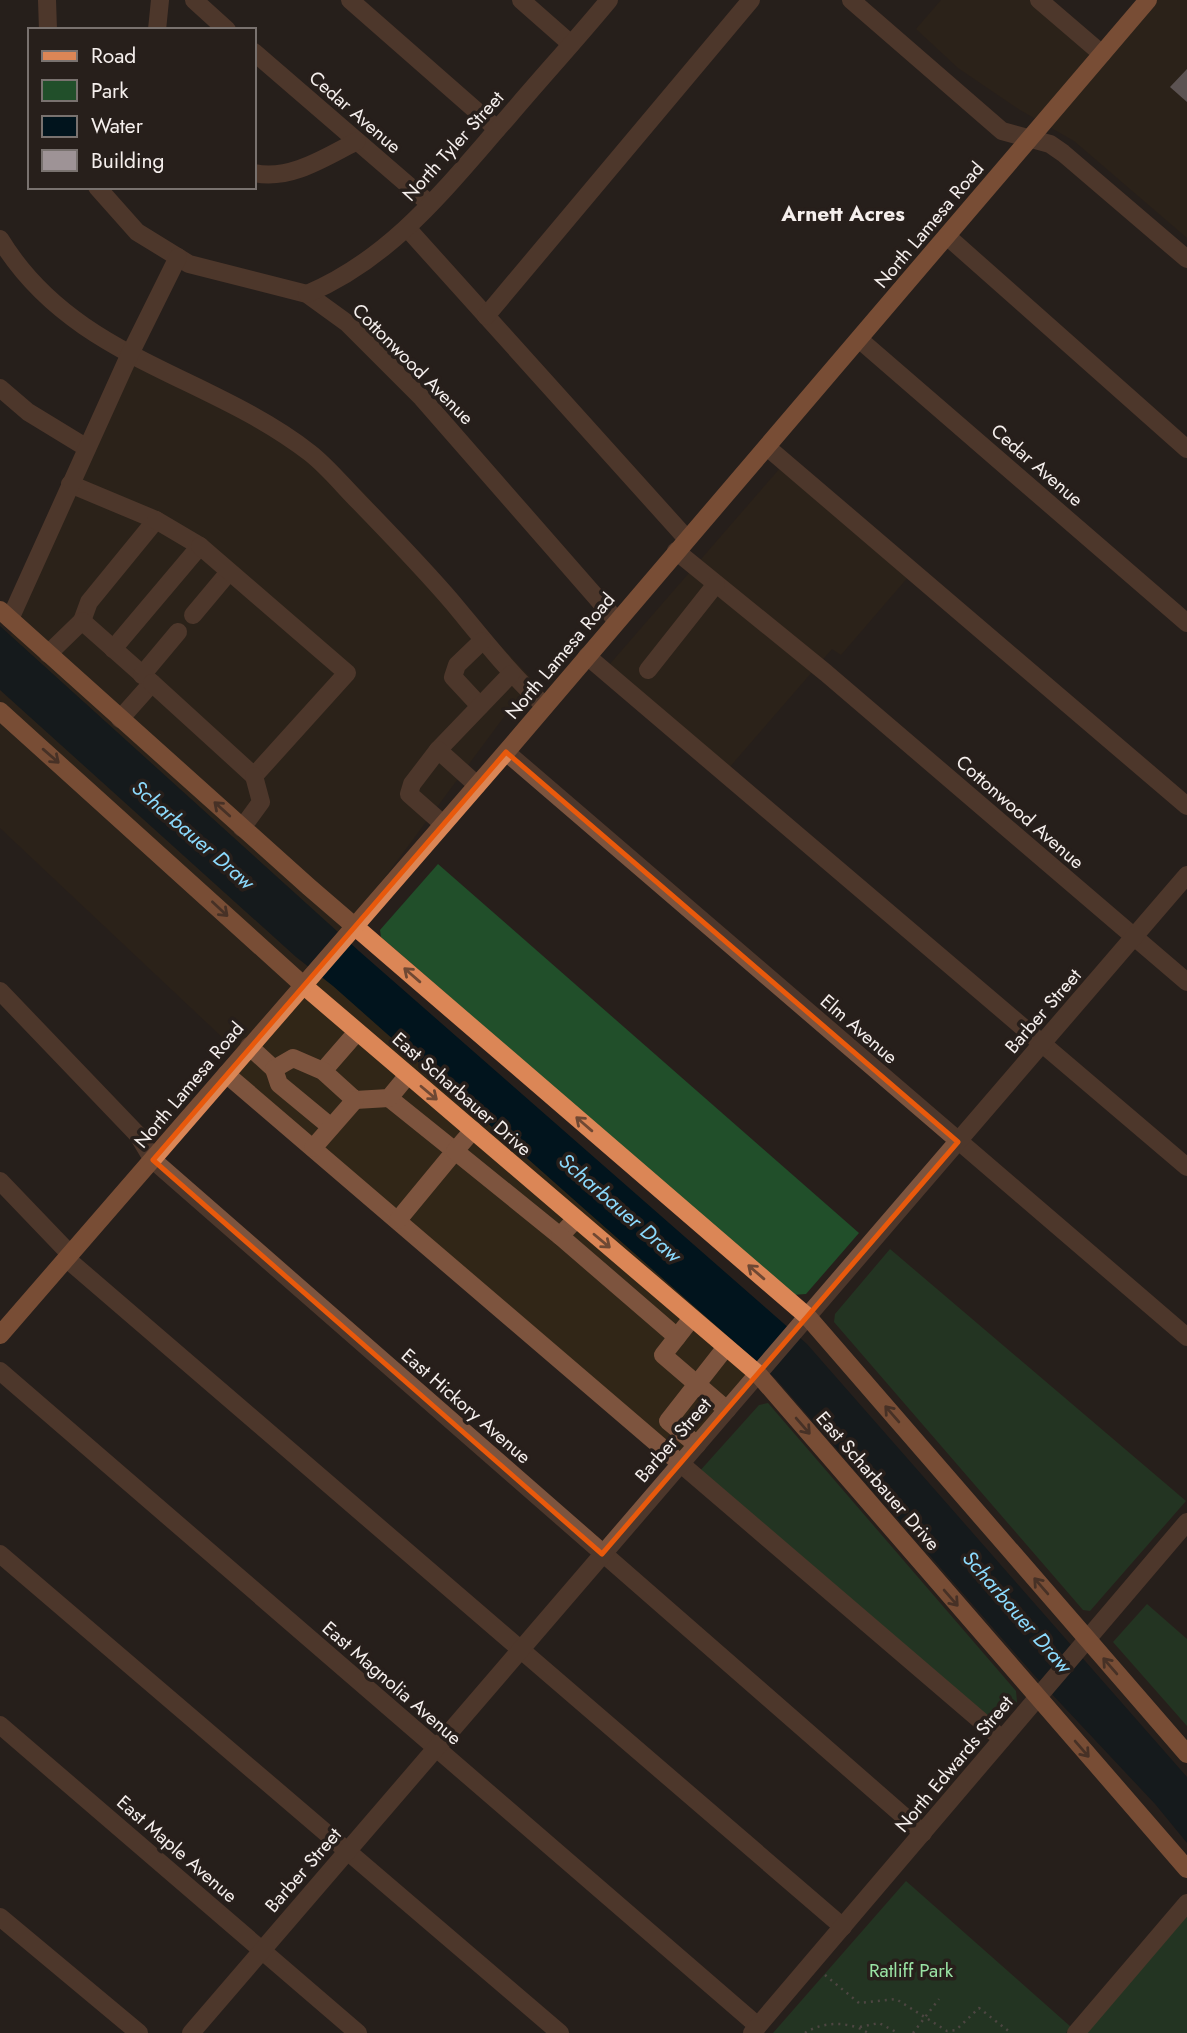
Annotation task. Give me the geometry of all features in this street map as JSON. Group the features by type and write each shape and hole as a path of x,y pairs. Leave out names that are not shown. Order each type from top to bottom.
{"main road":[{"name":"North Lamesa Road","path":"0,1335 506,752 1148,0"},
{"path":"5,614 353,928 808,1317 1187,1754"},
{"name":"East Scharbauer Drive","path":"0,711 307,980 357,1032 758,1374 1187,1869"}],"street":[{"path":"47,0 48,28"},
{"path":"157,28 160,0"},
{"path":"194,0 225,28"},
{"path":"350,0 497,129"},
{"path":"521,0 571,44"},
{"name":"North Tyler Street","path":"307,294 341,279 394,241 497,129 608,0"},
{"path":"486,316 751,0"},
{"path":"851,0 1002,131 1029,141 1050,144 1183,249"},
{"path":"1039,0 1102,54"},
{"name":"Cedar Avenue","path":"256,54 430,204"},
{"path":"256,173 277,174 310,165 357,141"},
{"name":"Cottonwood Avenue","path":"99,189 137,232 190,264 307,294 347,323 422,398 617,621"},
{"name":"Cottonwood Avenue","path":"407,228 716,584 826,673 1187,982"},
{"path":"947,237 1187,449"},
{"path":"0,239 53,304 90,332 129,356 244,409 313,455 440,589 510,674 545,706"},
{"path":"5,614 88,448 129,356 178,257"},
{"name":"Cedar Avenue","path":"860,340 1187,623"},
{"path":"0,388 28,412 88,448"},
{"path":"767,447 1187,806"},
{"path":"70,484 156,520 200,546 347,673 254,776"},
{"path":"48,654 82,621 89,602 156,520"},
{"path":"113,649 200,546"},
{"path":"192,615 229,572"},
{"path":"648,670 716,584"},
{"path":"82,621 254,776 261,802 242,828"},
{"path":"120,719 178,632"},
{"path":"480,706 453,677 457,665 482,641"},
{"path":"587,656 1187,1167"},
{"path":"443,824 409,794 412,784 438,750 510,674"},
{"path":"438,750 477,785"},
{"name":"Elm Avenue","path":"506,752 1187,1337"},
{"name":"Barber Street","path":"191,2033 1187,875"},
{"name":"East Hickory Avenue","path":"0,992 138,1135 153,1160 923,1833"},
{"path":"323,1071 357,1032"},
{"path":"249,1046 274,1069 279,1084 331,1127"},
{"path":"274,1069 293,1058 323,1071 355,1100"},
{"path":"226,1074 1002,1739"},
{"path":"389,1098 408,1075"},
{"path":"313,1148 355,1100 389,1098 560,1237 677,1338"},
{"path":"398,1220 472,1130"},
{"path":"0,1181 69,1256 843,1927"},
{"path":"560,1237 576,1219"},
{"path":"692,1318 663,1355 727,1410"},
{"path":"697,1445 668,1421 726,1347"},
{"name":"East Magnolia Avenue","path":"0,1371 755,2030"},
{"name":"North Edwards Street","path":"755,2030 1086,1637 1187,1522"},
{"path":"0,1553 561,2033"},
{"name":"East Maple Avenue","path":"0,1725 358,2033"},
{"path":"1076,2033 1187,1903"},
{"path":"0,1917 139,2033"}],"path":[{"path":"811,1964 859,2003 896,1998 947,2031 956,2030 979,2008 1011,2033"},
{"path":"913,2033 939,1998"},
{"path":"805,2033 826,2024 860,2027 879,2023 898,2033"},
{"path":"860,2027 868,2033"}],"highlighted area":[{"path":"506,752 958,1142 602,1554 153,1160"}],"shaded area":[{"path":"941,0 1046,0 1106,53 1151,0 1187,0 1187,238 1074,141 1020,110 958,68 916,29"},
{"path":"135,353 202,379 263,412 334,464 366,495 463,606 532,679 331,950 781,1346 681,1461 228,1070 241,1055 0,828 0,661 87,455"},
{"path":"781,467 909,576 841,655 832,649 728,769 609,665"}],"green space":[{"path":"438,864 859,1233 806,1294 792,1295 381,937 380,930"},
{"path":"890,1249 1186,1501 1090,1611 1083,1610 834,1322 835,1314"},
{"path":"768,1403 1016,1691 1017,1702 994,1728 698,1473 759,1405"},
{"path":"1147,1604 1187,1639 1187,1726 1113,1642"},
{"name":"Ratliff Park","path":"906,1881 1071,2027 1066,2033 773,2033"},
{"path":"1187,1916 1187,2033 1086,2033"}],"water":[{"name":"Scharbauer Draw","path":"0,626 359,951 807,1344 1187,1777 1187,1843 1155,1804 1033,1674 776,1379 333,986 296,957 0,690"}],"building":[{"path":"1187,69 1187,102 1170,87"}],"district":[{"name":"Arnett Acres","path":"843,214"}]}
